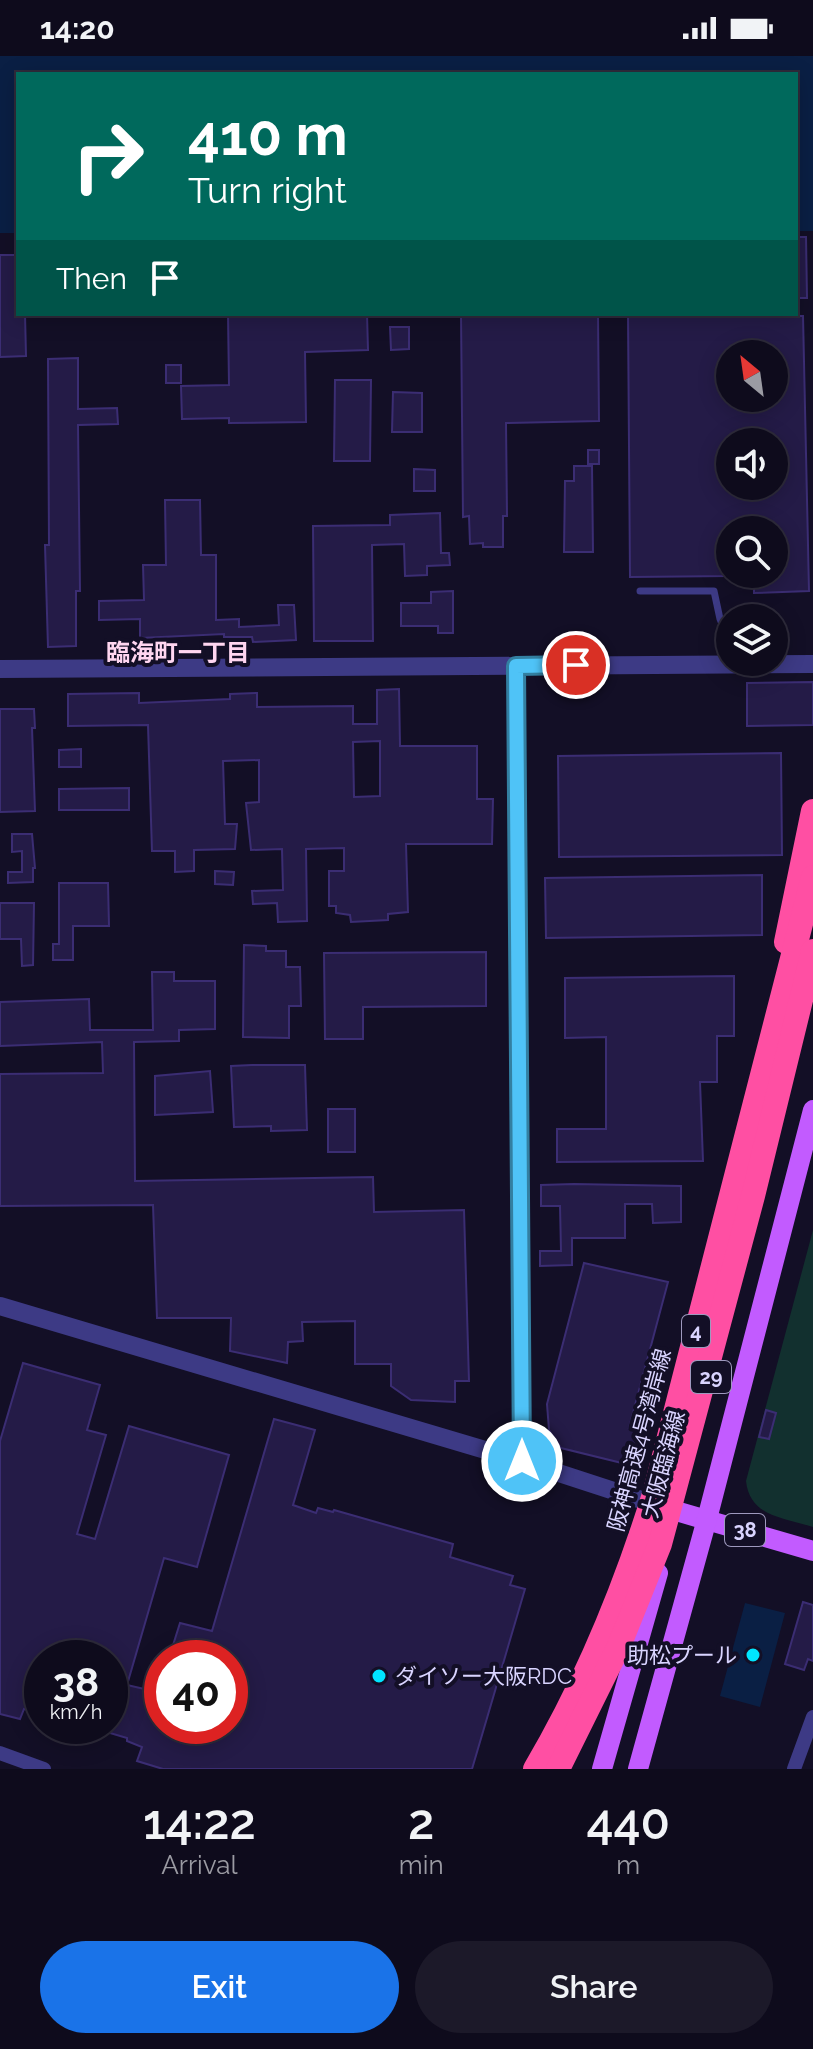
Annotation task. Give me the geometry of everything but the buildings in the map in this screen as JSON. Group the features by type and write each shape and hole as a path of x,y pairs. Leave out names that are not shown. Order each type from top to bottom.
{"highway":[{"path":"762,1074 813,811"},
{"name":"阪神高速4号湾岸線","path":"535,1769 601,1640 655,1491 813,877"},
{"name":"4","path":"558,1769 619,1646 660,1544 753,1196 813,951"},
{"path":"753,1196 813,982"}],"main road":[{"path":"795,1053 790,996 809,915 813,866"},
{"name":"大阪臨海線","path":"602,1769 676,1511 813,982"},
{"name":"29","path":"638,1769 707,1519 813,1110"},
{"name":"38","path":"676,1511 813,1551"}],"street":[{"path":"0,669 716,664"},
{"path":"788,664 813,664"},
{"path":"516,666 522,1461"},
{"path":"0,1306 522,1461 676,1511"},
{"path":"794,1769 813,1717"},
{"path":"0,1753 44,1769"}],"lane":[{"path":"640,591 714,591 717,604"}],"green space":[{"path":"813,1230 813,1527 761,1509 749,1493 746,1481"}],"water":[{"path":"0,56 813,56 813,231 798,231 798,72 16,72 16,233 0,233"},
{"name":"助松プール","path":"745,1603 785,1613 760,1707 720,1696"}],"place":[{"name":"助松プール","path":"753,1655"},
{"name":"ダイソー大阪RDC","path":"379,1676"}],"district":[{"name":"臨海町一丁目","path":"178,652"}],"route":[{"path":"522,1461 516,666 576,665"}]}
